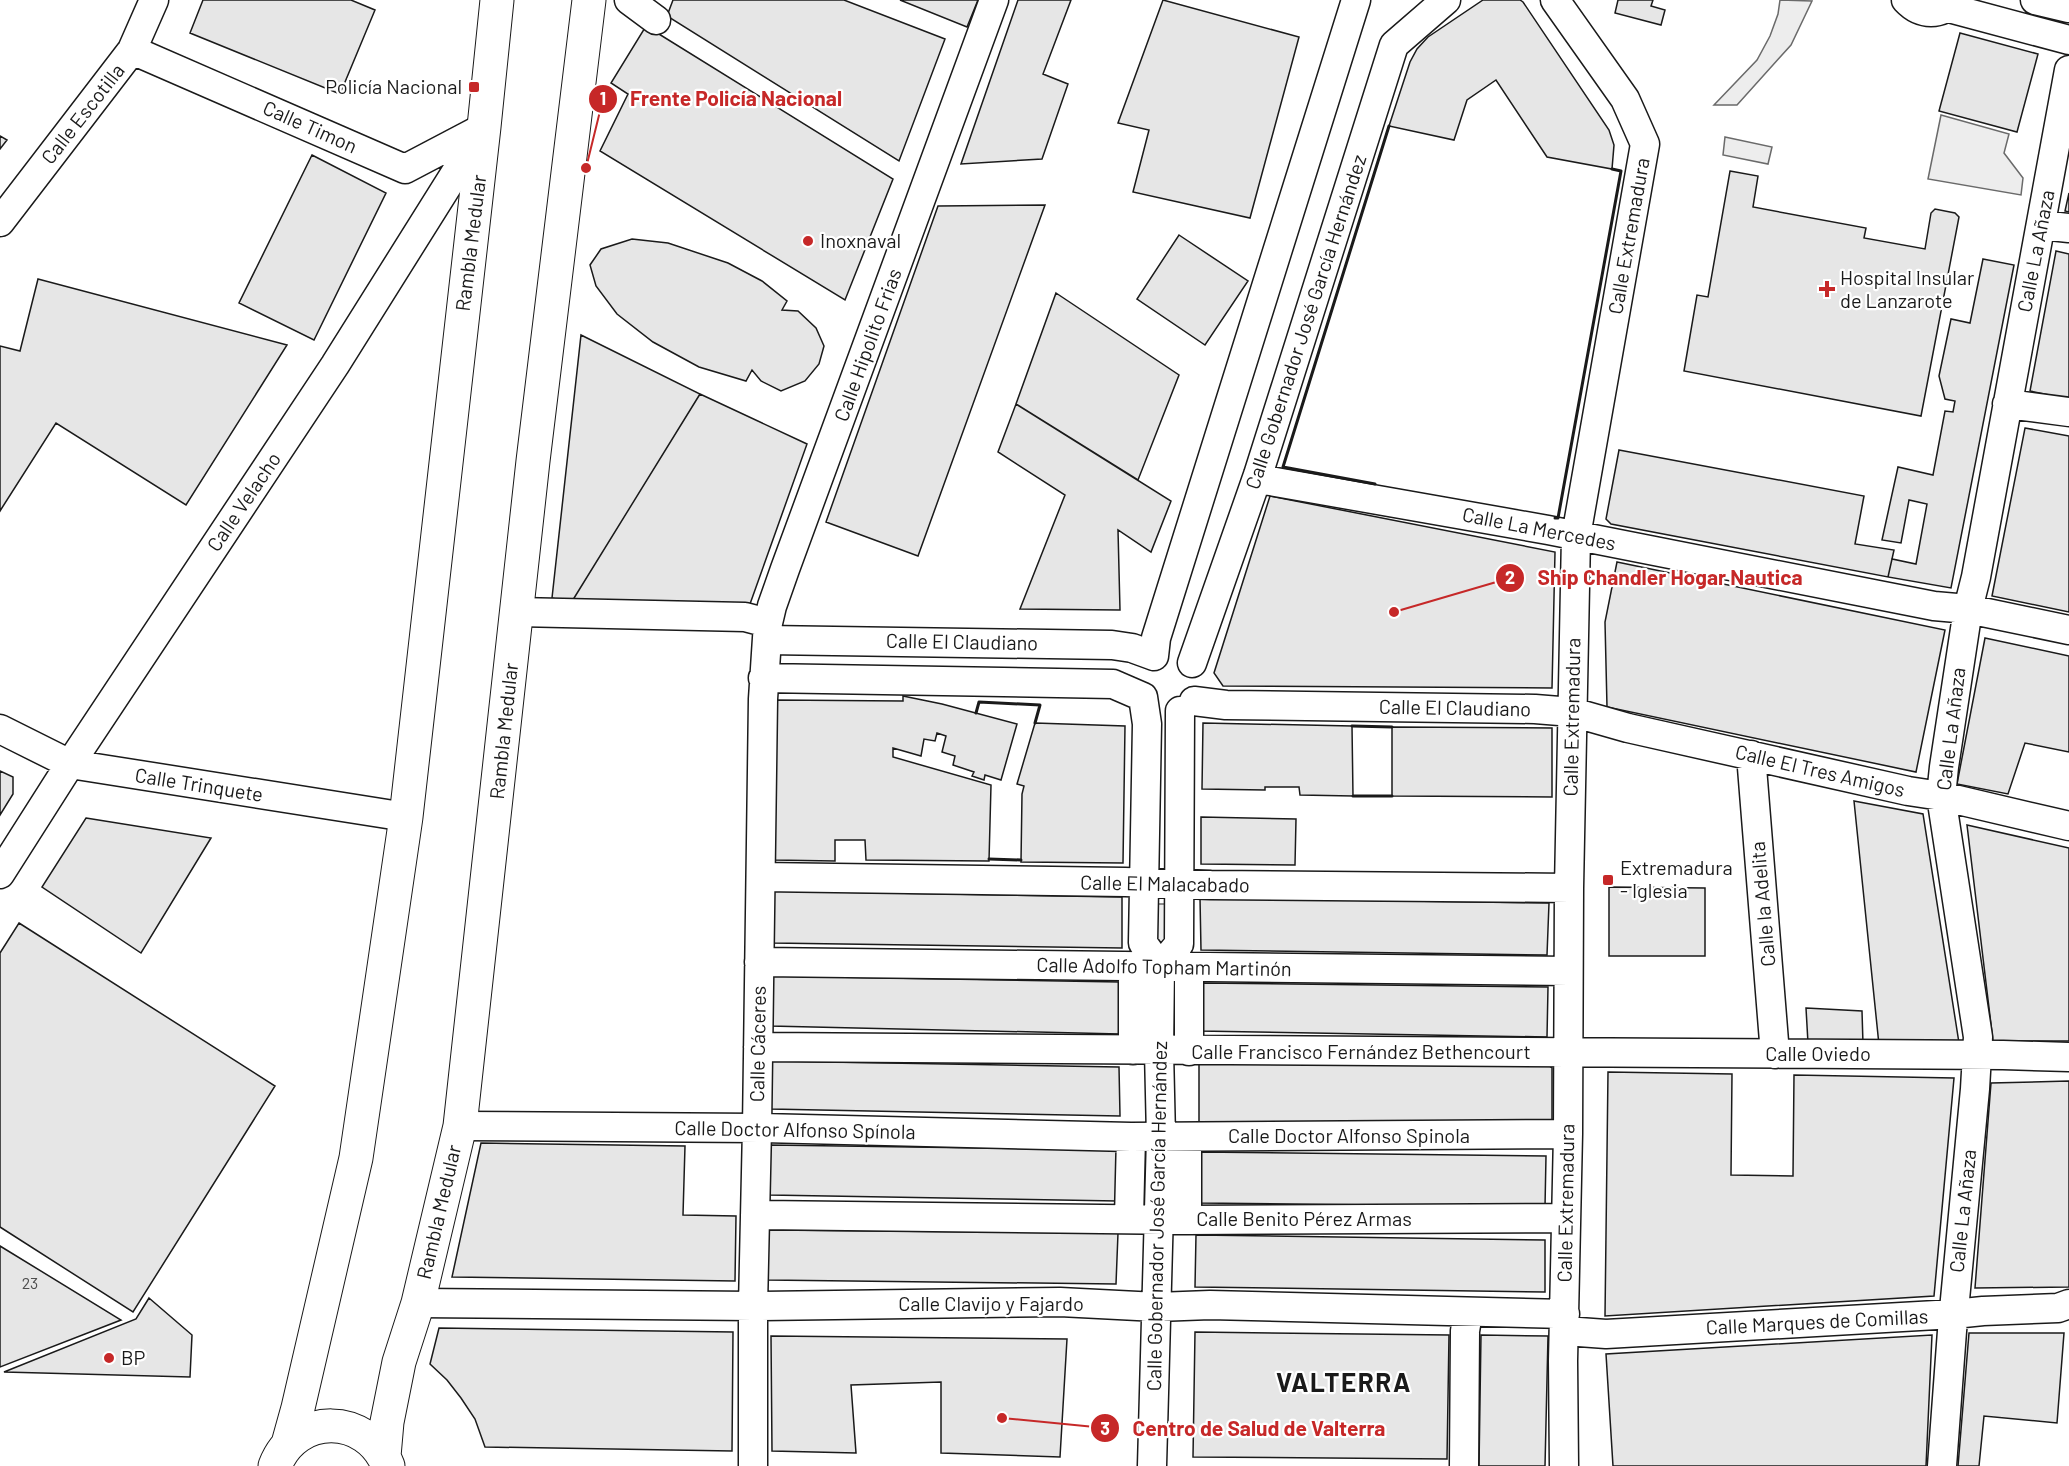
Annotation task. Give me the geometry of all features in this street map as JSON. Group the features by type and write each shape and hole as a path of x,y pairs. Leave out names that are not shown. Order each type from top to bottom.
{"main road":[{"name":"Rambla Medular","path":"281,1455 298,1408 356,1158 406,817 497,0"},
{"name":"Rambla Medular","path":"386,1461 387,1422 399,1362 418,1303 460,1126 517,612 589,0"},
{"path":"281,1455 303,1432 320,1426 339,1426 357,1431 372,1441 386,1461"}],"street":[{"name":"Calle Escotilla","path":"0,222 132,50 154,0"},
{"path":"628,0 656,20"},
{"name":"Calle Hipolito Frias","path":"768,631 772,606 782,578 994,0"},
{"path":"1154,656 1159,627 1356,0"},
{"name":"Calle Gobernador José García Hernández","path":"1192,663 1258,475 1394,45 1446,0"},
{"name":"Calle Extremadura","path":"1555,0 1625,99 1645,144 1576,536 1569,888 1568,1134 1563,1361 1564,1466"},
{"path":"1906,0 1912,7 1922,12 1937,12 1953,4 2069,40"},
{"path":"2037,1 2069,8"},
{"name":"Calle Timon","path":"132,50 405,169 484,127"},
{"name":"Calle La Añaza","path":"1942,1466 1978,1037 1941,795 1968,609 1976,577 2007,404 2055,226 2069,70"},
{"name":"Calle Velacho","path":"0,874 70,764 335,365 484,127"},
{"path":"2007,404 2069,412"},
{"name":"Calle La Mercedes","path":"1258,475 1270,481 1576,536 1934,606 1968,609 2069,630"},
{"name":"Calle El Claudiano","path":"517,612 745,617 768,631 1112,645 1132,648 1154,656"},
{"name":"Calle Cáceres","path":"753,1466 753,1306 763,678 768,631"},
{"path":"1174,653 1184,656 1192,663 1199,681 1198,691 1187,706 1179,944 1147,966 1143,943 1147,724 1139,679 1147,662 1154,656 1174,653"},
{"name":"Calle El Claudiano","path":"763,678 1113,684 1143,697"},
{"path":"1143,697 1155,710 1163,712 1187,706"},
{"name":"Calle El Claudiano","path":"1187,706 1535,709 1572,712"},
{"name":"Calle El Tres Amigos","path":"1572,712 1628,728 1908,791 1941,795 2069,826"},
{"name":"Calle Trinquete","path":"0,729 70,764 406,817"},
{"name":"Calle la Adelita","path":"1751,755 1775,1054"},
{"name":"Calle El Malacabado","path":"761,877 1125,882 1180,885 1569,888"},
{"name":"Calle Adolfo Topham Martinón","path":"759,962 1568,971"},
{"name":"Calle Gobernador José García Hernández","path":"1147,966 1146,1050 1174,1137 1187,1220"},
{"name":"Calle Gobernador José García Hernández","path":"1189,968 1189,1051"},
{"name":"Calle Francisco Fernández Bethencourt","path":"758,1047 1568,1052"},
{"name":"Calle Oviedo","path":"1568,1052 2069,1057"},
{"name":"Calle Doctor Alfonso Spínola","path":"460,1126 757,1128 1131,1137"},
{"name":"Calle Doctor Alfonso Spinola","path":"1131,1137 1568,1134"},
{"name":"Calle Gobernador José García Hernández","path":"1129,1218 1131,1137"},
{"name":"Calle Gobernador José García Hernández","path":"1152,1466 1159,1218 1174,1137"},
{"name":"Calle Benito Pérez Armas","path":"755,1215 1187,1220 1565,1218"},
{"name":"Calle Clavijo y Fajardo","path":"418,1303 753,1306 1060,1302 1157,1307 1210,1305 1468,1312 1565,1322"},
{"name":"Calle Marques de Comillas","path":"1565,1322 1606,1334 2058,1308 2069,1304"},
{"path":"1464,1466 1465,1331 1468,1312"}],"shaded area":[{"path":"1780,0 1812,1 1791,45 1737,105 1714,105 1757,60 1770,36 1778,14"},
{"path":"1941,115 2009,134 2004,153 2023,178 2021,195 1928,179"},
{"path":"1725,137 1772,147 1768,164 1723,155"},
{"path":"1147,904 1173,904 1172,943 1147,942"}],"building":[{"path":"203,0 351,0 375,10 340,94 190,33"},
{"path":"673,0 844,0 945,39 899,161 667,16"},
{"path":"900,0 978,0 967,27"},
{"path":"1018,0 1071,0 1043,74 1068,84 1042,159 961,164"},
{"path":"1163,0 1299,37 1250,218 1133,192 1149,130 1118,123"},
{"path":"1483,0 1520,0 1523,2 1609,130 1614,145 1612,169 1547,157 1496,80 1467,100 1454,140 1389,126 1410,62 1417,49 1428,37"},
{"path":"1618,0 1653,0 1651,6 1665,10 1661,25 1615,13"},
{"path":"646,26 893,179 845,300 600,151 628,94 611,83"},
{"path":"1960,33 2038,54 2017,132 1939,111"},
{"path":"0,136 7,140 0,149"},
{"path":"312,155 386,193 314,340 239,303"},
{"path":"1730,171 1758,176 1753,207 1866,228 1864,238 1925,249 1931,213 1935,209 1955,213 1959,217 1921,416 1684,371 1697,295 1708,297"},
{"path":"2069,193 2069,212 2065,211"},
{"path":"1045,205 918,556 826,522 938,206"},
{"path":"1179,235 1248,281 1205,345 1137,299"},
{"path":"632,239 668,243 728,263 762,281 787,301 782,310 798,311 816,328 824,346 819,364 805,381 781,391 761,381 752,370 746,381 699,367 653,342 617,314 596,286 590,265 601,249"},
{"path":"2056,251 2069,254 2069,399 2030,391"},
{"path":"1983,259 2014,265 1951,588 1888,577 1892,559 1916,564 1927,504 1909,500 1901,543 1882,540 1898,467 1933,475 1945,411 1953,412 1955,401 1945,399 1939,376 1951,319 1970,323"},
{"path":"38,279 287,345 186,505 56,423 0,511 0,346 20,351"},
{"path":"1056,293 1179,375 1138,480 1016,404"},
{"path":"581,335 700,394 571,603 552,598"},
{"path":"700,394 807,444 750,604 571,603"},
{"path":"1016,404 1171,501 1151,552 1118,530 1120,610 1020,609 1065,495 998,452"},
{"path":"2025,428 2069,436 2069,612 1992,596"},
{"path":"1619,450 1864,496 1855,544 1894,550 1888,577 1611,524 1606,519"},
{"path":"1270,496 1555,552 1552,688 1223,686 1214,673"},
{"path":"1617,562 1945,630 1916,772 1607,707 1605,622"},
{"path":"1985,638 2069,656 2069,752 2025,743 2008,794 1957,784"},
{"path":"903,696 1017,724 1001,780 985,775 984,780 972,776 974,772 953,765 955,756 942,752 946,736 937,733 935,741 924,739 921,756 893,748 893,757 991,785 989,861 866,860 865,840 835,840 835,861 773,860 775,700 903,701"},
{"path":"1035,723 1125,726 1123,863 1021,862 1024,786 1017,784"},
{"path":"1203,723 1352,726 1353,796 1300,795 1299,787 1265,787 1265,790 1202,789"},
{"path":"1392,727 1552,728 1552,797 1392,796"},
{"path":"0,771 13,777 13,794 0,815"},
{"path":"1854,801 1923,814 1959,1043 1879,1045"},
{"path":"1201,817 1296,819 1295,865 1201,864"},
{"path":"86,818 211,838 141,953 42,887"},
{"path":"1967,825 2069,848 2069,1041 1993,1041"},
{"path":"1609,887 1705,888 1705,956 1609,956"},
{"path":"774,891 1122,897 1122,948 772,943"},
{"path":"1200,898 1549,903 1547,955 1201,950"},
{"path":"19,923 275,1086 133,1312 0,1227 0,953"},
{"path":"773,976 1120,982 1120,1034 770,1026"},
{"path":"1200,983 1548,987 1547,1037 1199,1031"},
{"path":"1806,1008 1862,1011 1863,1044 1808,1043"},
{"path":"1199,1059 1548,1065 1552,1068 1552,1122 1199,1123"},
{"path":"771,1061 1119,1067 1120,1116 770,1109"},
{"path":"1608,1072 1732,1074 1731,1175 1793,1176 1794,1075 1954,1078 1934,1296 1605,1316"},
{"path":"2069,1081 2069,1287 1975,1288 1991,1083"},
{"path":"481,1143 685,1146 683,1215 736,1216 735,1281 452,1277"},
{"path":"769,1145 1120,1150 1117,1201 769,1195"},
{"path":"1198,1152 1546,1156 1545,1207 1197,1203"},
{"path":"768,1230 1118,1233 1116,1284 767,1280"},
{"path":"1196,1235 1545,1240 1545,1292 1195,1287"},
{"path":"0,1246 121,1320 0,1367"},
{"path":"149,1298 192,1335 190,1377 4,1372 136,1319"},
{"path":"439,1328 733,1332 732,1451 485,1447 475,1419 447,1380 430,1364"},
{"path":"1195,1332 1449,1335 1447,1459 1193,1457"},
{"path":"1969,1333 2064,1333 2057,1423 1984,1416 1979,1466 1958,1466"},
{"path":"1481,1335 1548,1336 1545,1466 1479,1466"},
{"path":"1932,1335 1926,1466 1613,1466 1606,1354"},
{"path":"771,1336 1067,1339 1060,1457 941,1453 941,1382 851,1385 856,1453 772,1451"}],"wall":[{"path":"1375,484 1283,467 1389,126"},
{"path":"1555,518 1558,518 1621,171 1612,169"},
{"path":"976,713 979,702 1040,705 1035,723"},
{"path":"1352,726 1392,727"},
{"path":"1353,796 1392,796"},
{"path":"989,859 1021,860"}],"place":[{"name":"Policía Nacional","path":"474,87"},
{"name":"Frente Policía Nacional","path":"586,168"},
{"name":"Inoxnaval","path":"808,241"},
{"name":"Hospital Insular de Lanzarote","path":"1827,289"},
{"name":"Ship Chandler Hogar Nautica","path":"1394,612"},
{"name":"Extremadura - Iglesia","path":"1608,880"},
{"name":"BP","path":"109,1358"},
{"name":"Centro de Salud de Valterra","path":"1002,1418"}],"district":[{"name":"VALTERRA","path":"1344,1383"}]}
